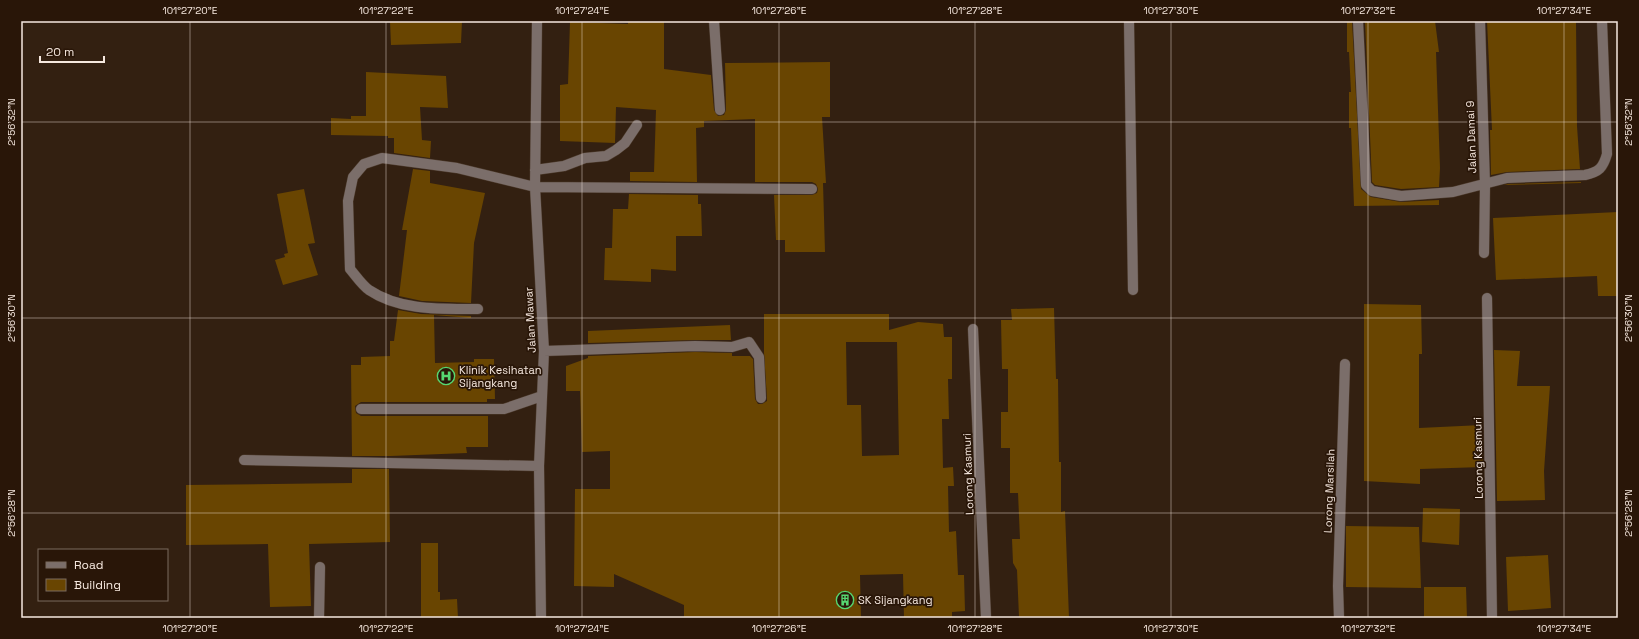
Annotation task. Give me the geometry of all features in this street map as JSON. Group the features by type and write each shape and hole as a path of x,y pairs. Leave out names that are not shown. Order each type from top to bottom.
{"street":[{"name":"Jalan Mawar","path":"537,21 534,187 544,352 539,466 541,618"},
{"path":"714,21 720,110"},
{"path":"1129,21 1133,290"},
{"path":"1358,21 1366,185 1372,190 1401,196 1453,192 1485,185 1507,178 1585,175 1596,173 1602,169 1607,154 1602,21"},
{"name":"Jalan Damai 9","path":"1480,21 1485,185 1484,253"},
{"path":"535,170 564,166 585,158 606,156 625,143 637,126"},
{"path":"478,309 430,309 392,302 368,289 350,269 348,201 353,177 364,164 382,158 457,168 534,187 812,190"},
{"name":"Lorong Kasmuri","path":"1487,298 1492,618"},
{"name":"Lorong Kasmuri","path":"973,329 986,618"},
{"path":"544,352 695,346 732,347 749,342 759,357 761,398"},
{"name":"Lorong Marsilah","path":"1339,618 1338,586 1345,364"},
{"path":"361,409 504,410 542,396"},
{"path":"244,460 539,466"},
{"path":"319,618 320,567"}],"building":[{"path":"390,21 462,21 461,43 391,45"},
{"path":"628,21 664,21 664,69 711,75 714,110 718,116 724,115 726,110 725,63 830,62 830,117 822,117 826,183 823,183 825,252 785,252 785,240 776,240 774,195 812,195 817,193 818,189 816,184 812,182 755,182 755,119 704,121 704,127 696,128 697,182 630,181 630,172 654,172 656,110 616,107 615,143 560,141 560,85 568,84 570,22 628,24"},
{"path":"1347,21 1352,21 1361,189 1371,197 1401,202 1439,200 1439,205 1354,206 1351,128 1349,128 1349,92 1351,92 1349,52 1347,52"},
{"path":"1365,21 1435,21 1439,52 1436,52 1440,168 1439,187 1401,189 1375,185 1372,182"},
{"path":"1487,21 1576,21 1577,126 1580,169 1507,172 1491,175 1490,130 1492,130"},
{"path":"366,72 446,76 448,108 420,107 422,140 431,141 430,158 394,153 394,138 388,138 388,136 331,135 331,118 351,119 351,116 366,116"},
{"path":"413,169 430,171 430,183 485,193 474,243 471,303 422,301 399,296 407,230 402,230"},
{"path":"1581,183 1504,185 1508,184"},
{"path":"304,189 315,243 308,244 318,275 283,285 275,260 285,257 284,254 288,253 277,194"},
{"path":"629,194 698,195 698,204 701,204 702,236 676,236 676,271 651,269 651,282 604,280 605,248 612,248 613,209 628,209"},
{"path":"1618,212 1618,296 1598,296 1597,276 1496,280 1493,218"},
{"path":"1364,304 1421,305 1422,354 1419,354 1419,428 1482,425 1483,467 1420,469 1420,484 1364,481"},
{"path":"1054,308 1056,379 1058,379 1059,462 1061,462 1061,512 1065,511 1069,618 1025,618 1019,617 1017,570 1013,563 1012,539 1020,539 1018,493 1010,493 1010,448 1001,448 1001,412 1008,412 1008,369 1002,369 1001,320 1012,320 1011,309"},
{"path":"398,310 421,314 471,316 471,318 434,315 435,363 474,362 474,359 494,359 495,399 487,399 487,402 361,402 355,406 356,413 361,416 488,416 488,447 466,447 467,453 352,456 351,365 361,365 361,357 390,356 390,341 394,341"},
{"path":"764,314 889,314 889,330 918,322 943,324 944,337 952,337 952,379 948,379 949,419 942,419 943,468 953,467 954,486 948,486 949,532 956,531 958,575 964,575 965,611 952,612 952,618 904,618 903,574 860,575 861,618 684,618 684,605 614,574 614,587 574,586 575,489 610,489 610,451 582,452 580,391 566,391 566,366 588,358 588,356 695,352 732,353 732,356 750,356 753,359 755,399 758,404 762,404 767,401 764,353","holes":["846,342 897,342 899,455 862,456 861,405 847,405"]},
{"path":"730,325 731,340 588,343 588,331"},
{"path":"1494,350 1520,351 1517,386 1550,386 1544,471 1545,500 1497,501"},
{"path":"352,469 389,469 390,542 309,544 311,606 270,607 268,544 186,545 186,485 352,483"},
{"path":"1423,508 1460,509 1459,545 1422,542"},
{"path":"1346,526 1419,527 1421,588 1346,587"},
{"path":"421,543 438,543 438,592 440,592 440,600 457,599 458,618 421,618"},
{"path":"1548,555 1551,608 1508,611 1506,557"},
{"path":"1424,587 1466,587 1467,618 1424,618"}],"place":[{"name":"Klinik Kesihatan Sijangkang","path":"446,376"},
{"name":"SK Sijangkang","path":"845,600"}]}
